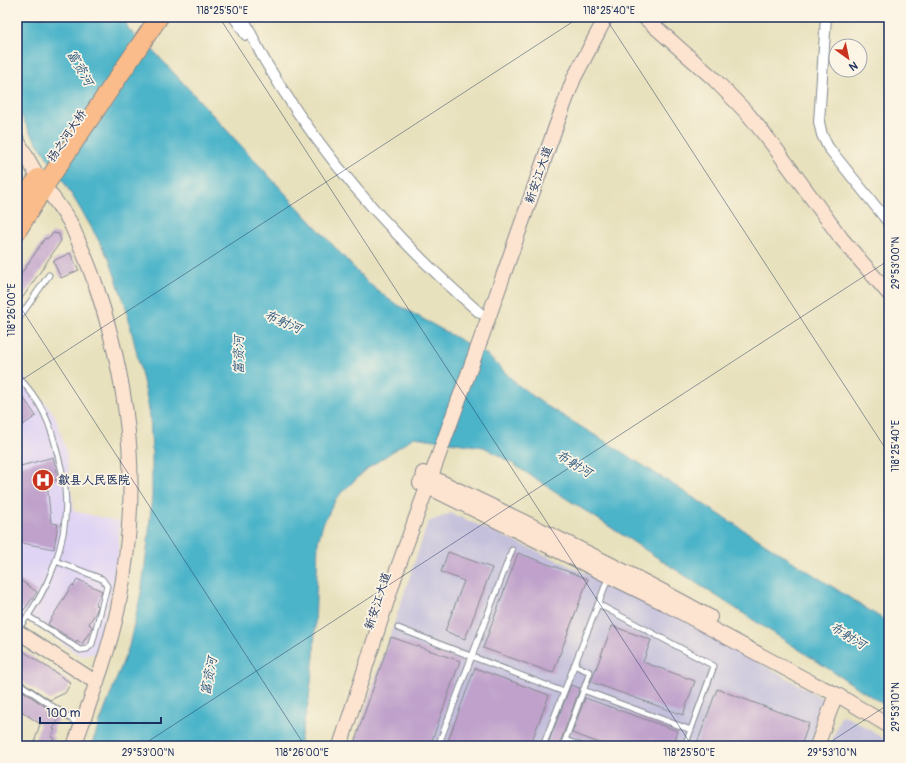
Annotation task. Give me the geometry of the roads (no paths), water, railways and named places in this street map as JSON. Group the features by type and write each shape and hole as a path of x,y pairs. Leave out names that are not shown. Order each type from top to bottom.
{"highway":[{"name":"扬之河大桥","path":"44,178 151,21"},
{"path":"17,207 44,178"},
{"path":"17,231 44,178"}],"main road":[{"name":"新安江大道","path":"477,335 480,313 556,98 577,51 595,17"},
{"name":"新安江大道","path":"330,746 389,567 433,459 477,335 564,102 585,55 606,17"},
{"path":"644,17 714,79 748,114 773,144 841,238 889,294"},
{"path":"659,17 720,72 755,108 849,232 889,279"},
{"path":"17,140 44,178 69,220 88,261 115,351 127,413 131,475 130,508 127,544 115,620 109,646 74,746"},
{"name":"新安江大道","path":"340,746 425,480"},
{"path":"425,480 836,694 889,726"},
{"path":"425,480 668,594 820,678 836,694"},
{"path":"17,630 96,683"},
{"path":"817,746 836,694"}],"street":[{"path":"234,17 264,59 310,131 357,190 421,259 480,313"},
{"path":"243,17 264,59"},
{"path":"826,17 819,122 822,135 828,148 889,223"}],"lane":[{"path":"17,321 50,275"},
{"path":"17,376 35,398 52,429 65,488 63,536 56,560 42,593 28,616 17,630"},
{"path":"438,746 512,550"},
{"path":"28,616 80,650 87,650 92,644 107,586 106,583 102,579 56,560"},
{"path":"543,746 609,575"},
{"path":"598,604 714,666 685,746"},
{"path":"398,628 564,692"},
{"path":"563,746 590,672 574,665"},
{"path":"17,682 81,725"},
{"path":"583,690 691,730"},
{"path":"565,740 582,746"}],"water":[{"path":"17,17 124,17 128,28 145,47 149,46 367,282 391,301 487,355 518,385 545,405 611,445 889,623 889,708 510,462 484,447 414,437 368,468 342,492 336,499 323,524 318,542 314,656 309,699 299,746 91,746 129,646 141,593 148,543 152,495 150,417 126,307 109,259 61,177 31,134 17,108"}],"place":[{"name":"歙县人民医院","path":"43,480"}],"water label":[{"name":"富资河","path":"80,68"},
{"name":"布射河","path":"283,322"},
{"name":"富资河","path":"239,355"},
{"name":"布射河","path":"574,464"},
{"name":"布射河","path":"848,636"},
{"name":"富资河","path":"209,676"}]}
